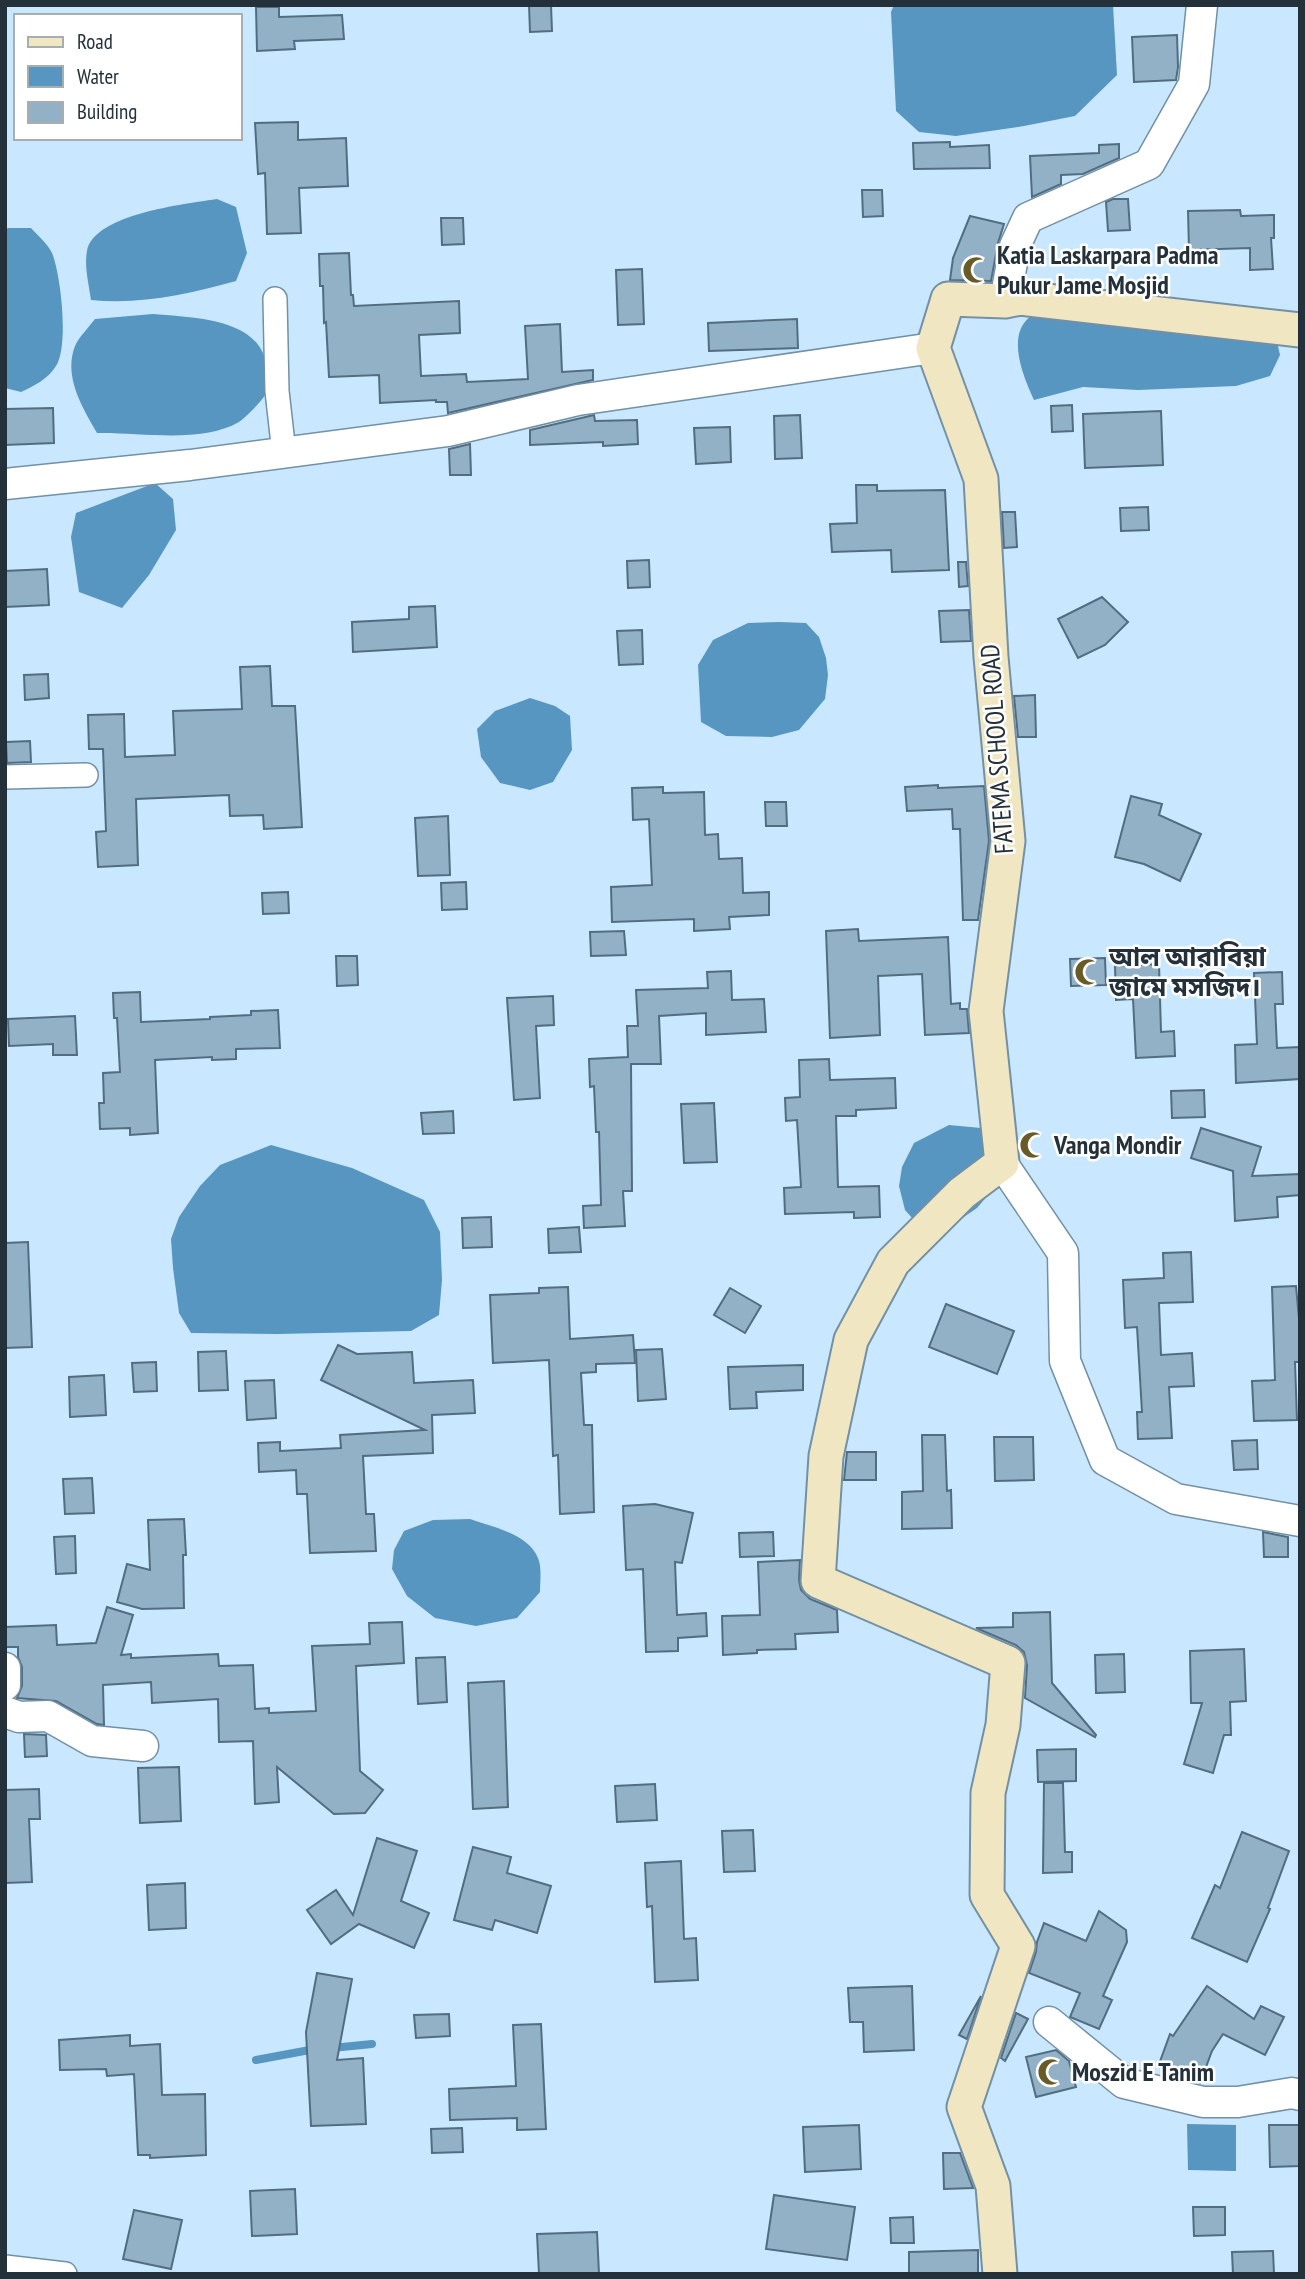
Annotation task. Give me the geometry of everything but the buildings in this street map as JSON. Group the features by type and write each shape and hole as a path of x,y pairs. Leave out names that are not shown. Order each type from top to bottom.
{"main road":[{"path":"933,348 948,299 1005,301 1020,298 1300,330"},
{"name":"FATEMA SCHOOL ROAD","path":"933,348 981,479 991,657 1008,841 986,1012 1002,1163"},
{"path":"1000,2274 993,2186 964,2107 1018,1946 987,1895 988,1793 1003,1725 1008,1663 818,1581 826,1456 851,1340 893,1262 962,1194 1002,1163"}],"street":[{"path":"1005,301 1015,246 1028,218 1149,164 1194,84 1202,5"},
{"path":"275,299 277,391 284,453"},
{"path":"5,484 284,453 448,431 578,400 933,348"},
{"path":"5,777 86,775"},
{"path":"1002,1163 1063,1253 1065,1361 1105,1460 1176,1499 1300,1521"},
{"path":"5,1668 5,1685"},
{"path":"5,1712 19,1717 48,1716 92,1741 144,1746"},
{"path":"1048,2022 1124,2084 1203,2102 1238,2102 1292,2093 1300,2095"},
{"path":"5,2267 65,2274"}],"water":[{"path":"894,5 1113,5 1117,75 1075,116 956,136 919,132 896,111 891,12"},
{"path":"217,199 236,207 247,253 236,281 164,297 128,301 91,300 86,257 93,238 106,228 143,213"},
{"path":"31,228 50,250 58,277 62,310 62,343 56,366 36,385 21,392 5,388 5,230"},
{"path":"1052,307 1277,342 1280,355 1270,376 1236,386 1138,390 1083,387 1034,400 1019,357 1019,334 1023,324 1031,316"},
{"path":"153,314 210,320 245,333 257,344 265,359 267,385 264,397 239,422 207,433 97,433 73,381 71,369 75,346 95,319"},
{"path":"155,483 173,499 176,530 149,575 122,608 79,592 71,537 76,513"},
{"path":"748,623 806,623 819,637 828,675 825,699 799,730 772,737 726,736 701,722 698,665 713,640"},
{"path":"530,698 555,706 570,716 572,750 553,782 530,790 500,783 481,757 477,729 495,711"},
{"path":"949,1125 981,1128 997,1140 1000,1181 977,1208 947,1226 914,1220 905,1210 899,1186 902,1167 914,1143"},
{"path":"271,1145 352,1168 424,1200 440,1232 442,1280 439,1315 411,1331 191,1333 179,1313 173,1268 171,1239 179,1217 200,1186 220,1165"},
{"path":"470,1519 518,1537 538,1558 540,1592 517,1618 476,1626 435,1618 407,1596 392,1569 394,1550 404,1531 433,1520"},
{"path":"1187,2124 1236,2125 1236,2171 1188,2170"}],"waterway":[{"path":"332,2048 372,2044"},
{"path":"256,2060 315,2049"}],"place":[{"name":"Katia Laskarpara Padma Pukur Jame Mosjid","path":"976,270"},
{"name":"আল আরাবিয়া জামে মসজিদ।","path":"1088,972"},
{"name":"Vanga Mondir","path":"1033,1145"},
{"name":"Moszid E Tanim","path":"1051,2072"}]}
